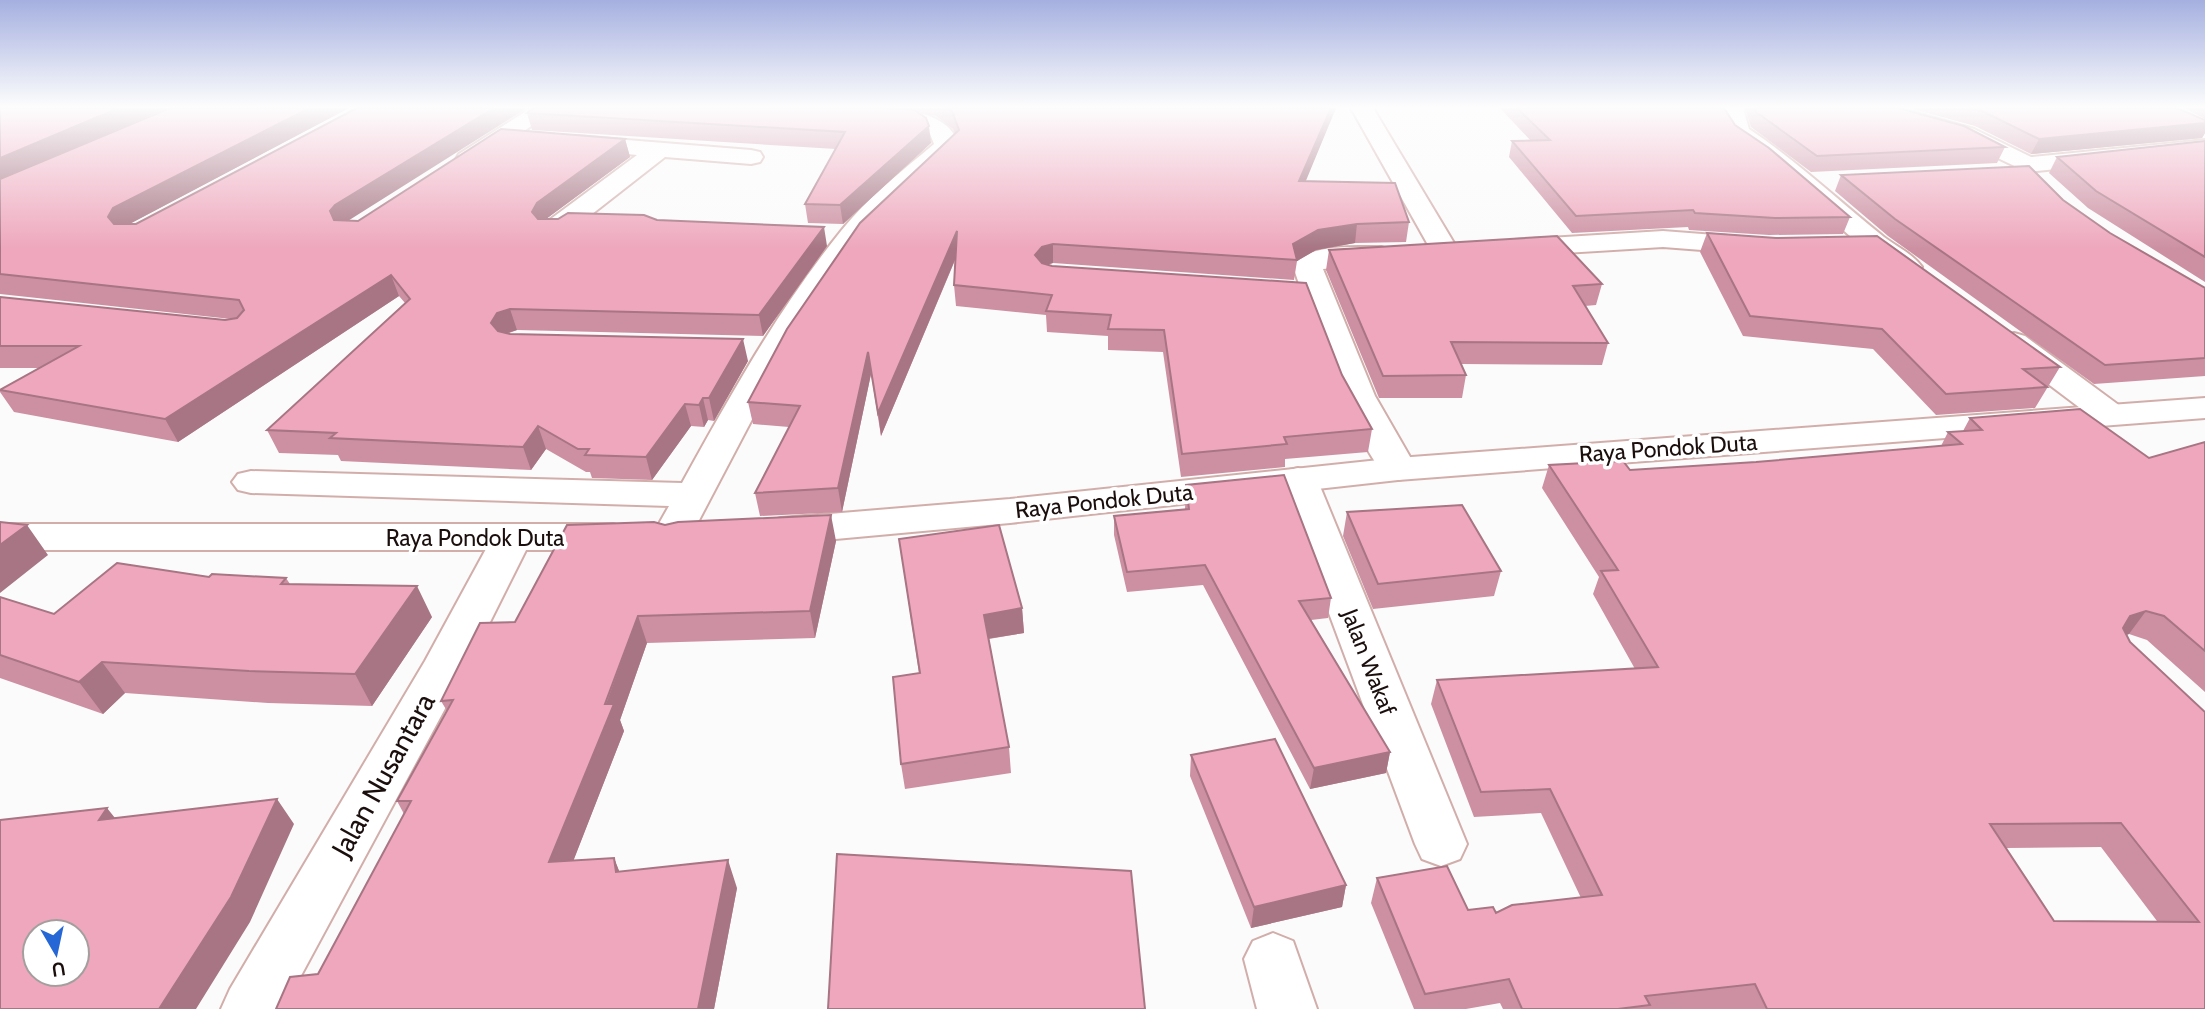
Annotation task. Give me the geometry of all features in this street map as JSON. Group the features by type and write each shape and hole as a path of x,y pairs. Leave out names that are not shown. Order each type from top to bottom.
{"street":[{"path":"445,174 474,155"},
{"path":"554,230 652,155"},
{"path":"726,155 751,157"},
{"path":"671,536 694,495 760,349 838,236 936,155"},
{"path":"1390,155 1447,252"},
{"path":"1768,155 1876,244 1932,283"},
{"path":"2005,155 2027,168 2050,192"},
{"path":"1986,174 2136,155"},
{"path":"1805,183 1846,181"},
{"path":"1398,469 1380,440 1304,292 1307,266 1317,260 1662,239 1782,246"},
{"path":"1836,245 1876,244"},
{"path":"1987,322 2108,413"},
{"name":"Raya Pondok Duta","path":"749,532 1010,511 1398,469 2108,413 2205,408"},
{"name":"Jalan Wakaf","path":"1298,479 1441,844"},
{"path":"251,482 694,495"},
{"name":"Raya Pondok Duta","path":"0,537 512,538 710,534"},
{"name":"Jalan Nusantara","path":"251,1009 445,666 512,538"}],"building":[{"path":"57,155 217,155 113,208 108,217 114,224 136,224 267,155 417,155 335,205 330,211 334,220 358,221 460,155 603,155 537,203 532,212 538,219 558,219 568,213 644,215 657,220 824,227 759,315 510,309 497,313 491,323 498,331 510,334 743,339 709,398 703,398 699,405 685,404 646,457 585,455 589,449 578,449 538,426 523,447 330,438 336,433 267,430 410,299 391,275 165,419 0,390 79,346 0,346 0,297 225,320 237,318 244,310 239,300 0,274 0,179"},
{"path":"832,155 896,155 840,205 805,204"},
{"path":"932,155 1310,155 1299,181 1395,183 1409,222 1357,224 1318,230 1293,244 1297,260 1053,244 1042,247 1035,255 1042,263 1052,266 1306,283 1342,375 1372,429 1284,437 1287,444 1182,454 1164,330 1108,329 1111,315 1046,311 1052,295 954,285 957,231 878,413 868,352 838,488 755,493 800,406 748,402 787,329 860,223"},
{"path":"1524,155 1777,155 1850,217 1775,218 1695,213 1693,210 1576,216"},
{"path":"2205,155 2205,257 2096,191 2057,157"},
{"path":"2029,166 2063,200 2110,233 2205,288 2205,358 2105,365 1895,219 1841,175"},
{"path":"1707,233 1776,238 1877,236 2060,367 2023,369 2047,387 1946,394 1882,329 1750,316"},
{"path":"1557,236 1602,284 1573,286 1608,343 1451,342 1466,375 1383,376 1329,250"},
{"path":"2080,409 2149,458 2205,442 2205,651 2164,616 2146,611 2130,616 2123,628 2130,642 2205,712 2205,1009 1767,1009 1755,984 1645,996 1650,1005 1618,1009 1522,1009 1509,979 1425,994 1377,878 1447,866 1468,910 1493,907 1496,913 1512,905 1602,895 1550,789 1481,792 1437,680 1658,667 1601,571 1618,570 1549,465 1623,461 1630,470 1962,444 1948,432 1982,430 1970,418","holes":["2121,823 2199,922 2054,921 1990,824"]},
{"path":"1284,475 1331,598 1299,601 1390,752 1314,768 1205,565 1127,572 1114,516 1189,509 1186,485"},
{"path":"1462,505 1501,571 1378,584 1347,512"},
{"path":"831,515 810,611 638,616 605,704 614,704 549,862 614,858 616,872 728,860 698,1009 276,1009 290,977 318,974 411,801 397,801 453,700 441,701 480,623 515,622 567,525 654,522 665,525 678,522"},
{"path":"0,522 27,525 0,545"},
{"path":"999,525 1022,608 984,615 1009,747 901,764 893,677 920,673 899,539"},
{"path":"117,563 209,577 212,574 286,578 281,584 417,586 355,674 102,662 79,682 0,655 0,597 54,614"},
{"path":"1275,739 1346,885 1254,907 1191,755"},
{"path":"277,799 231,897 159,1009 0,1009 0,820 107,808 99,820"},
{"path":"837,854 1131,871 1145,1009 828,1009"}]}
